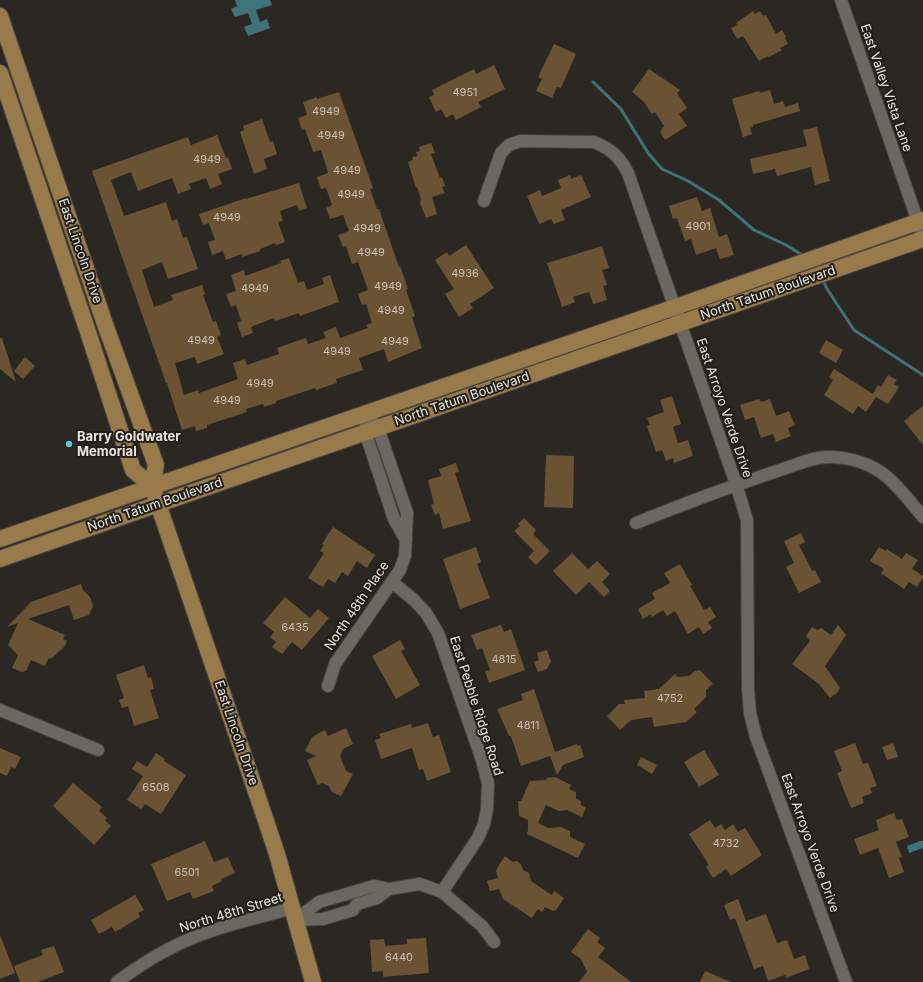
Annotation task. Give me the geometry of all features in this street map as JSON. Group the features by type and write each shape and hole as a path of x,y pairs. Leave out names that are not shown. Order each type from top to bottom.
{"main road":[{"name":"East Lincoln Drive","path":"0,16 106,327 156,465 152,486 277,854 313,982"},
{"name":"East Lincoln Drive","path":"0,73 84,317 133,470 152,486"},
{"name":"North Tatum Boulevard","path":"0,539 674,308 922,229"},
{"name":"North Tatum Boulevard","path":"0,559 680,323 922,229"}],"street":[{"name":"East Valley Vista Lane","path":"841,0 922,229"},
{"name":"East Arroyo Verde Drive","path":"484,201 501,153 509,145 520,140 594,142 613,152 622,161 628,173 736,484 747,520 748,688 745,714 756,737 846,982"},
{"name":"North 48th Place","path":"328,686 335,664 400,570 405,556 407,542 394,519 372,430 366,413"},
{"path":"636,523 736,484 813,460 828,457 843,458 859,462 880,471 898,488 923,517"},
{"name":"East Pebble Ridge Road","path":"392,582 414,600 426,613 438,633 482,760 488,783 487,809 484,824 478,838 442,892"},
{"path":"0,710 98,750"},
{"name":"North 48th Street","path":"116,982 141,964 167,949 191,938 214,930 294,914 319,902 374,886 389,889 420,884 442,892 482,926 494,942"},
{"name":"North 48th Street","path":"294,914 323,919 353,910 357,904 377,898 389,889"},
{"path":"354,892 357,904"}],"water":[{"path":"235,0 270,0 272,5 256,10 260,22 267,19 270,28 248,36 244,27 252,24 248,13 235,17 231,9 237,6"},
{"path":"923,841 923,848 909,853 907,846"}],"building":[{"path":"753,11 755,14 760,11 763,16 766,15 776,34 782,30 788,44 780,48 782,50 759,61 743,36 737,39 731,28 737,25 736,23"},
{"path":"554,44 576,54 561,88 557,87 552,98 536,91 542,79 538,77"},
{"path":"494,65 505,89 478,102 481,107 456,120 453,114 446,118 441,109 436,112 429,97 434,95 432,90 474,69 476,74"},
{"path":"649,69 680,90 677,93 687,108 679,114 687,126 665,140 660,132 664,126 655,112 652,114 644,102 632,92"},
{"path":"770,90 774,104 783,101 785,107 798,103 800,111 753,125 753,127 750,128 752,134 743,137 732,99 759,91 760,93"},
{"path":"339,92 373,188 370,189 377,209 379,209 408,289 406,290 415,316 412,317 422,348 388,362 384,349 359,358 363,370 336,379 337,383 316,390 315,388 276,401 276,403 264,407 263,404 246,409 247,412 207,425 207,428 196,431 195,426 182,430 167,383 92,171 188,137 191,145 217,135 226,158 228,157 232,169 218,174 222,184 210,189 206,178 189,184 191,189 178,194 172,178 138,191 131,172 111,180 124,216 166,202 172,221 177,219 183,238 187,237 198,269 168,279 162,262 142,270 154,307 173,300 171,295 202,285 205,294 203,295 213,322 216,321 221,335 217,337 224,354 197,364 195,357 175,363 184,395 198,390 199,393 238,379 233,363 245,359 247,365 279,354 277,348 294,342 306,338 308,344 326,338 323,332 336,327 340,338 368,328 366,325 372,323 366,304 362,305 358,294 368,290 358,262 352,264 346,246 343,247 338,235 349,231 343,215 330,219 326,208 332,205 326,188 321,189 317,177 328,173 321,150 313,152 305,129 302,130 298,118 307,115 303,102"},
{"path":"262,119 270,142 273,141 277,154 264,159 267,169 254,174 240,132 244,130 243,126"},
{"path":"817,127 830,181 815,185 811,167 777,176 775,169 753,174 750,159 807,146 803,130"},
{"path":"431,143 435,153 431,154 440,178 442,177 445,186 442,187 445,193 432,197 437,214 426,218 408,162 413,160 412,157 417,156 416,152 420,151 419,147"},
{"path":"570,175 571,179 581,175 591,197 561,210 565,220 554,224 551,219 539,224 527,196 540,190 542,196 561,188 558,180"},
{"path":"299,183 307,208 299,211 297,205 280,211 283,221 278,222 285,242 276,245 275,243 260,249 260,251 242,257 242,254 226,260 223,251 212,255 208,242 215,240 209,223 203,225 199,214 246,198"},
{"path":"697,197 702,211 710,208 719,237 727,234 734,255 720,259 716,248 696,255 691,239 685,241 677,218 673,219 669,206"},
{"path":"466,245 494,288 470,304 473,308 459,317 445,294 454,289 435,260 447,252 449,256"},
{"path":"602,246 609,268 602,270 607,285 603,286 607,300 593,304 589,292 573,297 575,302 562,307 547,263"},
{"path":"289,258 298,283 304,281 307,290 324,284 322,278 330,275 339,302 300,316 299,313 275,321 274,318 251,327 253,333 242,337 237,323 241,321 236,305 231,307 226,294 236,291 231,275 244,270 245,276 281,263 280,261"},
{"path":"0,338 2,338 16,382 0,369"},
{"path":"826,340 843,350 836,363 819,353"},
{"path":"25,357 35,366 23,379 14,371"},
{"path":"834,369 873,394 878,385 881,387 888,375 897,380 894,384 899,387 888,404 876,397 866,412 858,406 853,414 824,395 833,380 829,377"},
{"path":"672,396 681,424 673,427 678,443 688,440 693,456 674,463 673,458 666,461 662,450 656,452 647,426 650,425 647,418 664,412 660,400"},
{"path":"759,399 761,402 770,399 776,416 789,411 795,425 788,428 791,436 776,442 773,434 761,438 754,417 745,420 740,405"},
{"path":"923,406 923,445 904,421"},
{"path":"546,455 574,456 573,508 544,507"},
{"path":"456,463 459,472 455,473 471,521 443,529 439,513 435,515 431,505 434,504 428,480 441,476 439,469"},
{"path":"524,518 536,530 533,534 550,551 536,565 528,557 534,551 514,531 520,526 518,524"},
{"path":"333,527 375,555 367,568 357,561 348,576 342,572 335,583 328,579 323,587 308,578 324,553 320,551 324,545 322,544"},
{"path":"801,533 805,542 799,545 812,571 815,570 821,582 799,593 786,567 794,563 784,541"},
{"path":"476,547 481,562 477,564 490,598 460,609 443,559"},
{"path":"879,547 886,551 887,549 902,559 906,553 918,560 912,569 923,576 923,578 917,587 909,582 904,589 881,573 884,569 870,561"},
{"path":"572,553 588,569 597,561 610,574 602,582 610,591 604,597 589,582 576,595 553,571"},
{"path":"680,564 692,585 690,586 704,610 710,607 716,617 708,622 712,628 703,634 699,627 688,634 675,611 667,616 663,610 652,617 651,614 643,619 638,609 655,599 652,593 670,583 664,573"},
{"path":"81,584 83,590 90,597 93,606 89,615 74,620 69,605 28,619 65,635 63,639 67,641 64,647 52,658 48,659 45,666 31,660 26,671 22,672 12,668 18,655 8,645 18,623 7,627 31,602"},
{"path":"285,597 310,618 318,609 329,618 302,650 292,642 282,654 272,647 276,642 270,637 274,632 263,623"},
{"path":"501,625 504,632 511,629 525,670 489,683 485,671 490,670 482,648 477,650 471,635"},
{"path":"838,625 846,635 825,666 840,688 837,693 830,698 819,684 792,664 810,641 806,636 812,627 817,630 821,628 831,635"},
{"path":"400,640 405,649 401,651 420,685 396,699 372,656"},
{"path":"547,650 551,661 547,669 538,672 534,662 539,660 537,653"},
{"path":"144,665 148,678 151,677 154,689 150,690 159,718 134,726 128,706 122,708 119,700 124,698 116,675"},
{"path":"700,670 713,684 706,690 706,697 694,709 697,712 686,722 654,727 652,717 631,720 620,730 607,716 619,704 625,704 624,700 645,698 644,691 659,689 675,674 677,677 689,676 695,671"},
{"path":"534,689 555,752 577,744 578,746 580,745 584,757 563,765 557,775 550,756 521,766 511,736 509,736 497,709 523,700 521,694"},
{"path":"428,723 433,737 439,735 451,772 427,781 423,769 419,770 412,748 381,759 375,740 381,738 379,734 411,724 412,728"},
{"path":"346,728 353,744 343,749 340,756 346,771 353,774 341,796 332,792 329,786 322,783 318,785 307,760 316,756 305,751 312,737 325,730 328,736"},
{"path":"855,743 863,764 868,763 877,786 870,788 872,793 862,797 864,803 851,808 837,773 842,771 834,751"},
{"path":"893,743 898,757 887,760 882,747"},
{"path":"0,748 21,757 15,769 11,767 7,776 0,773"},
{"path":"704,750 719,775 699,787 684,762"},
{"path":"156,753 165,759 164,761 186,775 161,814 145,804 141,809 127,800 143,776 132,769 137,761 147,767"},
{"path":"641,757 657,765 652,774 637,765"},
{"path":"555,777 571,785 569,789 576,792 576,799 581,801 581,805 586,808 582,817 567,810 559,811 546,805 538,823 548,828 561,827 570,831 570,837 585,844 578,858 527,834 528,820 519,816 518,801 521,801 530,781 546,780 547,778"},
{"path":"73,783 102,807 99,811 107,818 105,820 111,826 94,845 53,806"},
{"path":"894,813 897,820 902,819 909,837 896,842 902,857 899,858 904,872 889,878 878,848 860,855 854,839 879,830 876,820"},
{"path":"710,820 715,828 721,824 725,830 733,824 738,832 745,828 762,855 731,876 726,869 713,878 706,867 709,865 689,834"},
{"path":"205,841 214,862 228,857 235,873 221,879 222,881 212,886 214,891 193,899 190,892 167,901 151,864"},
{"path":"505,856 513,862 517,861 521,864 523,870 529,873 531,881 552,895 554,891 564,898 556,910 553,911 545,907 542,912 538,909 532,918 503,899 499,889 490,891 487,881 498,878 496,871"},
{"path":"135,895 144,910 138,913 140,917 115,932 112,927 99,934 91,920"},
{"path":"738,899 746,921 766,914 777,943 787,940 794,959 805,955 809,969 786,978 785,975 768,981 763,966 754,969 735,918 730,920 724,905"},
{"path":"588,929 600,938 597,942 605,948 598,957 631,982 579,982 587,972 581,959 571,952"},
{"path":"0,935 15,973 0,979"},
{"path":"426,938 429,973 383,977 383,971 372,972 370,940 384,939 385,946 407,944 407,939"},
{"path":"54,946 64,972 38,982 20,982 14,966 43,955 41,950"},
{"path":"705,971 731,982 700,982"}],"waterway":[{"path":"593,82 621,109 648,153 662,169 688,181 719,200 754,230 786,245 804,256"},
{"path":"822,278 827,289 854,330 923,375"}],"place":[{"name":"Barry Goldwater Memorial","path":"69,444"}]}
